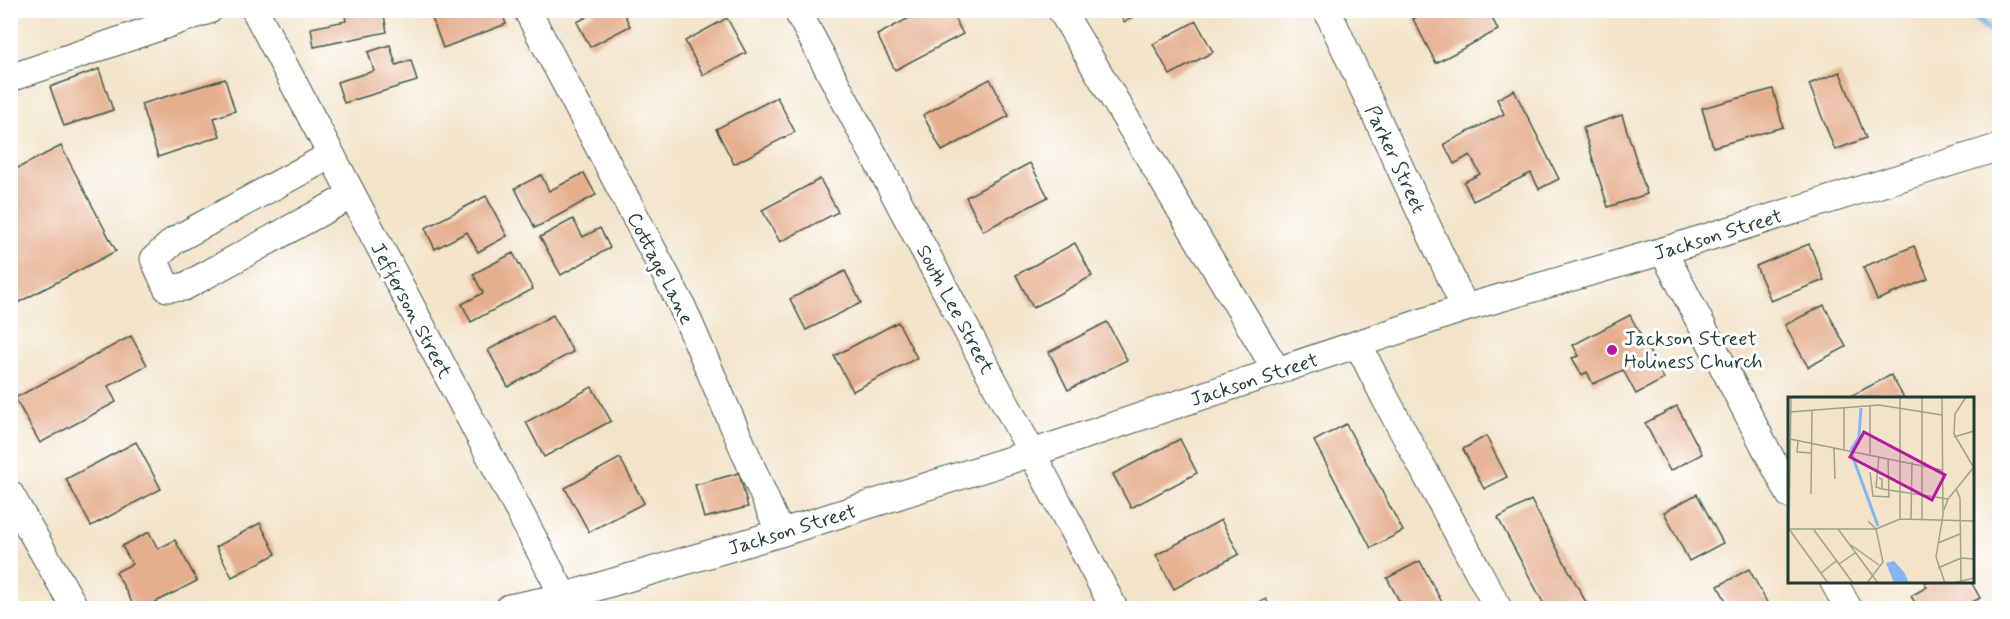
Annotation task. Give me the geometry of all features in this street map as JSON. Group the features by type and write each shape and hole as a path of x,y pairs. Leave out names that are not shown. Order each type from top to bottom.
{"street":[{"path":"10,78 209,10"},
{"name":"Jefferson Street","path":"255,10 566,603"},
{"name":"Cottage Lane","path":"527,10 681,304 780,533"},
{"name":"South Lee Street","path":"797,10 1114,609"},
{"path":"1061,10 1277,371"},
{"name":"Parker Street","path":"1327,10 1465,308"},
{"name":"Jackson Street","path":"509,609 566,603 1032,453 1465,308 1663,251 2000,147"},
{"path":"331,154 175,240 154,259 163,281 167,288 184,287 352,195"},
{"path":"1663,251 1788,491"},
{"path":"1358,344 1498,609"},
{"path":"10,494 75,609"},
{"path":"1835,583 1848,609"}],"building":[{"path":"344,10 383,10 387,32 314,47 311,28 346,21"},
{"path":"429,10 465,10 467,15 480,10 501,10 506,24 443,48"},
{"path":"592,10 622,10 630,26 590,47 577,22 594,13"},
{"path":"924,10 950,10 963,34 895,70 877,35"},
{"path":"1118,10 1145,10 1124,22"},
{"path":"1429,10 1488,10 1498,30 1436,63 1413,19"},
{"path":"727,18 746,53 703,75 685,41"},
{"path":"1196,21 1213,52 1170,75 1153,44"},
{"path":"390,45 396,65 411,60 417,81 344,103 337,82 374,71 368,52"},
{"path":"99,69 113,110 64,126 50,87"},
{"path":"1840,72 1866,138 1835,150 1809,84"},
{"path":"225,79 235,111 214,118 220,136 158,157 141,104"},
{"path":"990,79 1009,116 942,151 923,115"},
{"path":"1773,89 1783,127 1713,147 1702,108"},
{"path":"1514,90 1559,179 1539,189 1531,173 1473,201 1464,182 1480,174 1470,155 1454,164 1444,144 1504,114 1497,99"},
{"path":"777,97 795,132 734,164 716,129"},
{"path":"1622,115 1647,194 1608,207 1583,128"},
{"path":"61,146 116,251 10,307 10,172"},
{"path":"1030,163 1048,197 983,231 966,197"},
{"path":"584,173 596,195 535,228 515,188 541,175 549,191"},
{"path":"820,179 838,212 780,242 762,210"},
{"path":"486,196 507,236 478,252 467,232 435,249 425,228"},
{"path":"573,219 583,237 600,228 610,248 561,275 540,237"},
{"path":"1075,243 1092,276 1033,308 1016,275"},
{"path":"1809,244 1824,280 1771,301 1756,266"},
{"path":"1914,246 1928,279 1877,300 1863,267"},
{"path":"513,253 533,289 471,322 462,304 483,293 473,274"},
{"path":"845,271 861,303 806,330 790,299"},
{"path":"1824,305 1846,347 1808,367 1785,325"},
{"path":"553,315 573,352 508,387 488,350"},
{"name":"Jackson Street Holiness Church","path":"1630,315 1664,379 1636,394 1623,370 1593,384 1587,372 1582,375 1572,358 1579,356 1573,345"},
{"path":"898,322 917,358 853,391 834,356"},
{"path":"1107,322 1127,360 1068,390 1049,352"},
{"path":"131,336 147,365 108,386 116,402 40,443 15,398"},
{"path":"1891,375 1903,397 1849,397"},
{"path":"592,387 611,421 544,457 526,422"},
{"path":"1677,406 1702,454 1670,471 1645,423"},
{"path":"1346,424 1403,531 1371,548 1314,441"},
{"path":"1486,436 1507,477 1484,489 1463,449"},
{"path":"1180,439 1197,473 1131,508 1113,474"},
{"path":"136,442 161,489 91,526 66,479"},
{"path":"620,458 644,503 589,532 565,488"},
{"path":"739,473 748,507 704,518 695,485"},
{"path":"1697,494 1723,543 1689,561 1664,512"},
{"path":"1531,500 1589,608 1546,608 1498,518"},
{"path":"1221,520 1239,554 1174,589 1156,555"},
{"path":"260,523 276,554 232,577 216,547"},
{"path":"149,532 158,549 175,540 197,581 144,608 135,608 116,572 132,564 122,546"},
{"path":"1420,561 1445,608 1403,608 1387,578"},
{"path":"1749,569 1770,608 1730,608 1718,586"},
{"path":"1925,583 1972,583 1980,598 1961,608 1918,608 1911,596 1927,587"},
{"path":"1266,599 1271,608 1248,608"}],"waterway":[{"path":"1968,10 2000,39"}],"place":[{"name":"Jackson Street Holiness Church","path":"1612,350"}]}
